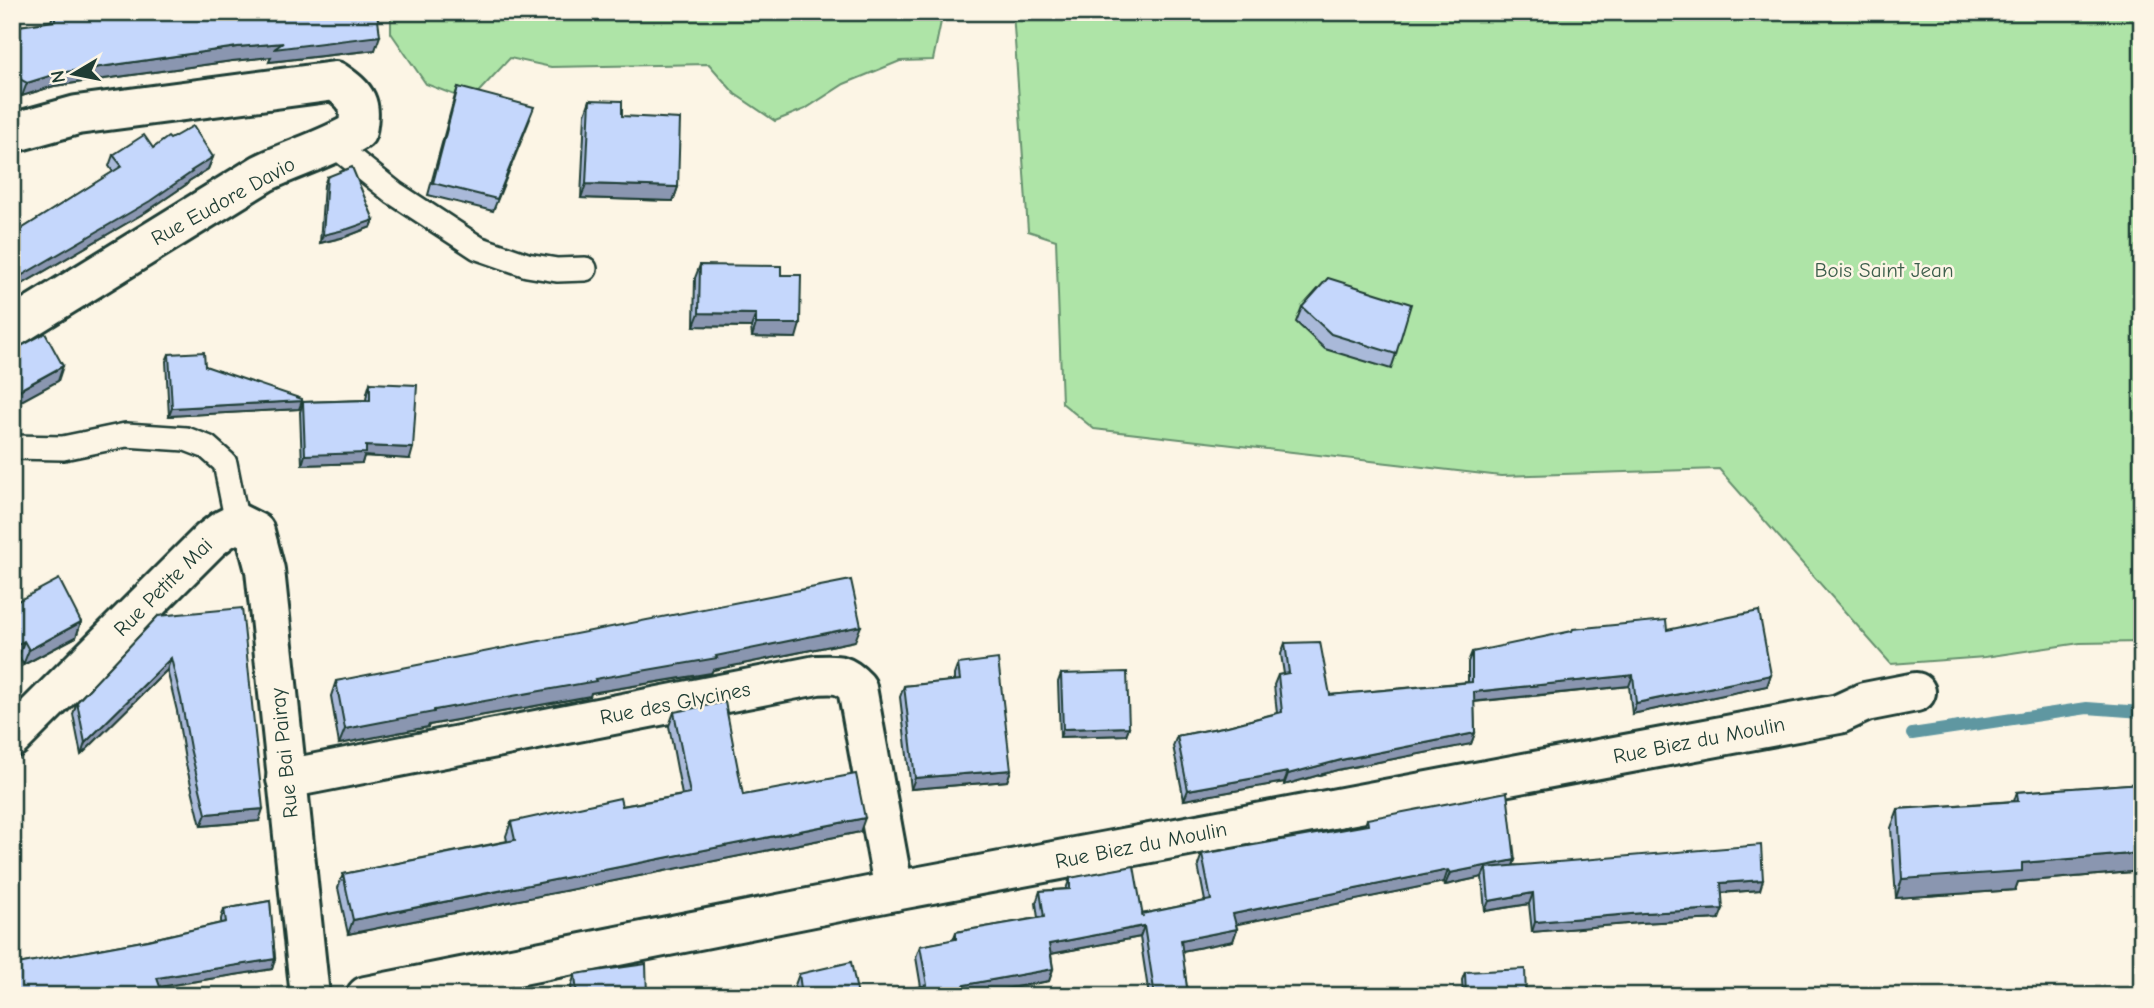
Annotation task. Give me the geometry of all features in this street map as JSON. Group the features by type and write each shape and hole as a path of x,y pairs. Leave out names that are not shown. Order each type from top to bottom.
{"street":[{"name":"Rue Eudore Davio","path":"12,133 77,115 335,81 351,92 360,110 357,131 334,145 292,159 253,178 12,328"},
{"name":"Rue Petite Mai","path":"12,738 188,560 223,530 237,523"},
{"name":"Rue Bai Pairay","path":"237,523 255,532 265,570 310,996"},
{"name":"Rue des Glycines","path":"286,779 817,675 846,676 857,688 894,891"},
{"name":"Rue Biez du Moulin","path":"366,996 894,891 1839,714 1865,702 1916,692"}],"lane":[{"path":"334,145 394,193 478,248 527,265 558,270 585,269"},
{"path":"12,447 63,448 126,435 186,439 207,447 225,463 237,523"}],"green space":[{"path":"391,12 943,12 933,60 900,61 844,84 805,109 775,121 735,94 709,64 551,67 510,58 470,101 426,84 391,33"},
{"name":"Bois Saint Jean","path":"1013,12 2142,12 2142,642 2080,643 1985,657 1891,664 1719,469 1501,476 1094,429 1062,403 1056,240 1028,231"}],"building":[{"path":"55,12 377,12 380,36 274,49 283,43 237,47 59,73 27,83 12,75 12,27 55,21"},
{"path":"458,87 534,107 497,199 433,183"},
{"path":"590,100 622,101 622,116 680,119 678,187 586,184"},
{"path":"193,126 213,157 150,201 12,281 12,235 122,166 113,155 144,135 153,148 168,137 170,139"},
{"path":"352,167 374,220 323,235 327,177"},
{"path":"700,265 781,266 781,275 801,275 800,324 756,324 756,314 699,313"},
{"path":"1328,278 1411,304 1396,354 1331,334 1302,307"},
{"path":"45,333 63,366 12,394 12,351"},
{"path":"204,352 205,366 302,401 172,408 169,354"},
{"path":"370,383 417,385 413,448 366,446 366,453 305,455 303,402 370,400"},
{"path":"12,498 19,527 12,529"},
{"path":"59,579 81,622 29,650 24,641 12,647 12,604"},
{"path":"851,580 861,626 716,656 717,658 595,679 596,681 345,729 336,681"},
{"path":"242,608 263,809 206,814 171,658 85,743 77,702 158,616"},
{"path":"1759,611 1771,675 1636,703 1633,675 1474,692 1475,733 1341,760 1288,774 1188,790 1177,736 1282,712 1278,675 1289,673 1285,643 1320,642 1330,695 1472,682 1472,652 1573,629 1666,620 1667,630"},
{"path":"998,659 1011,770 915,778 904,686 960,680 958,664"},
{"path":"1127,672 1129,727 1063,729 1061,674"},
{"path":"725,702 743,795 856,774 865,818 353,920 343,874 515,840 511,822 620,798 622,806 690,794 674,712"},
{"path":"2142,783 2142,853 2022,863 2022,871 1902,879 1898,809 2018,801 2017,792"},
{"path":"1507,792 1515,860 1450,873 1448,870 1233,914 1237,929 1181,940 1188,996 1155,996 1144,926 1049,944 1053,969 964,985 965,996 880,996 927,985 920,946 956,939 956,932 1044,917 1040,891 1070,889 1070,878 1134,866 1142,914 1211,900 1202,854 1368,825 1367,819"},
{"path":"1761,845 1763,880 1721,883 1723,909 1535,922 1533,893 1489,901 1486,868"},
{"path":"270,901 275,959 157,978 163,995 159,996 12,996 12,965 148,940 226,922 224,909"},
{"path":"851,962 858,996 802,996 799,974"},
{"path":"646,964 647,996 577,996 575,974"},
{"path":"1525,969 1526,996 1466,996 1465,972"}],"waterway":[{"path":"1912,734 2087,708 2142,712"}]}
